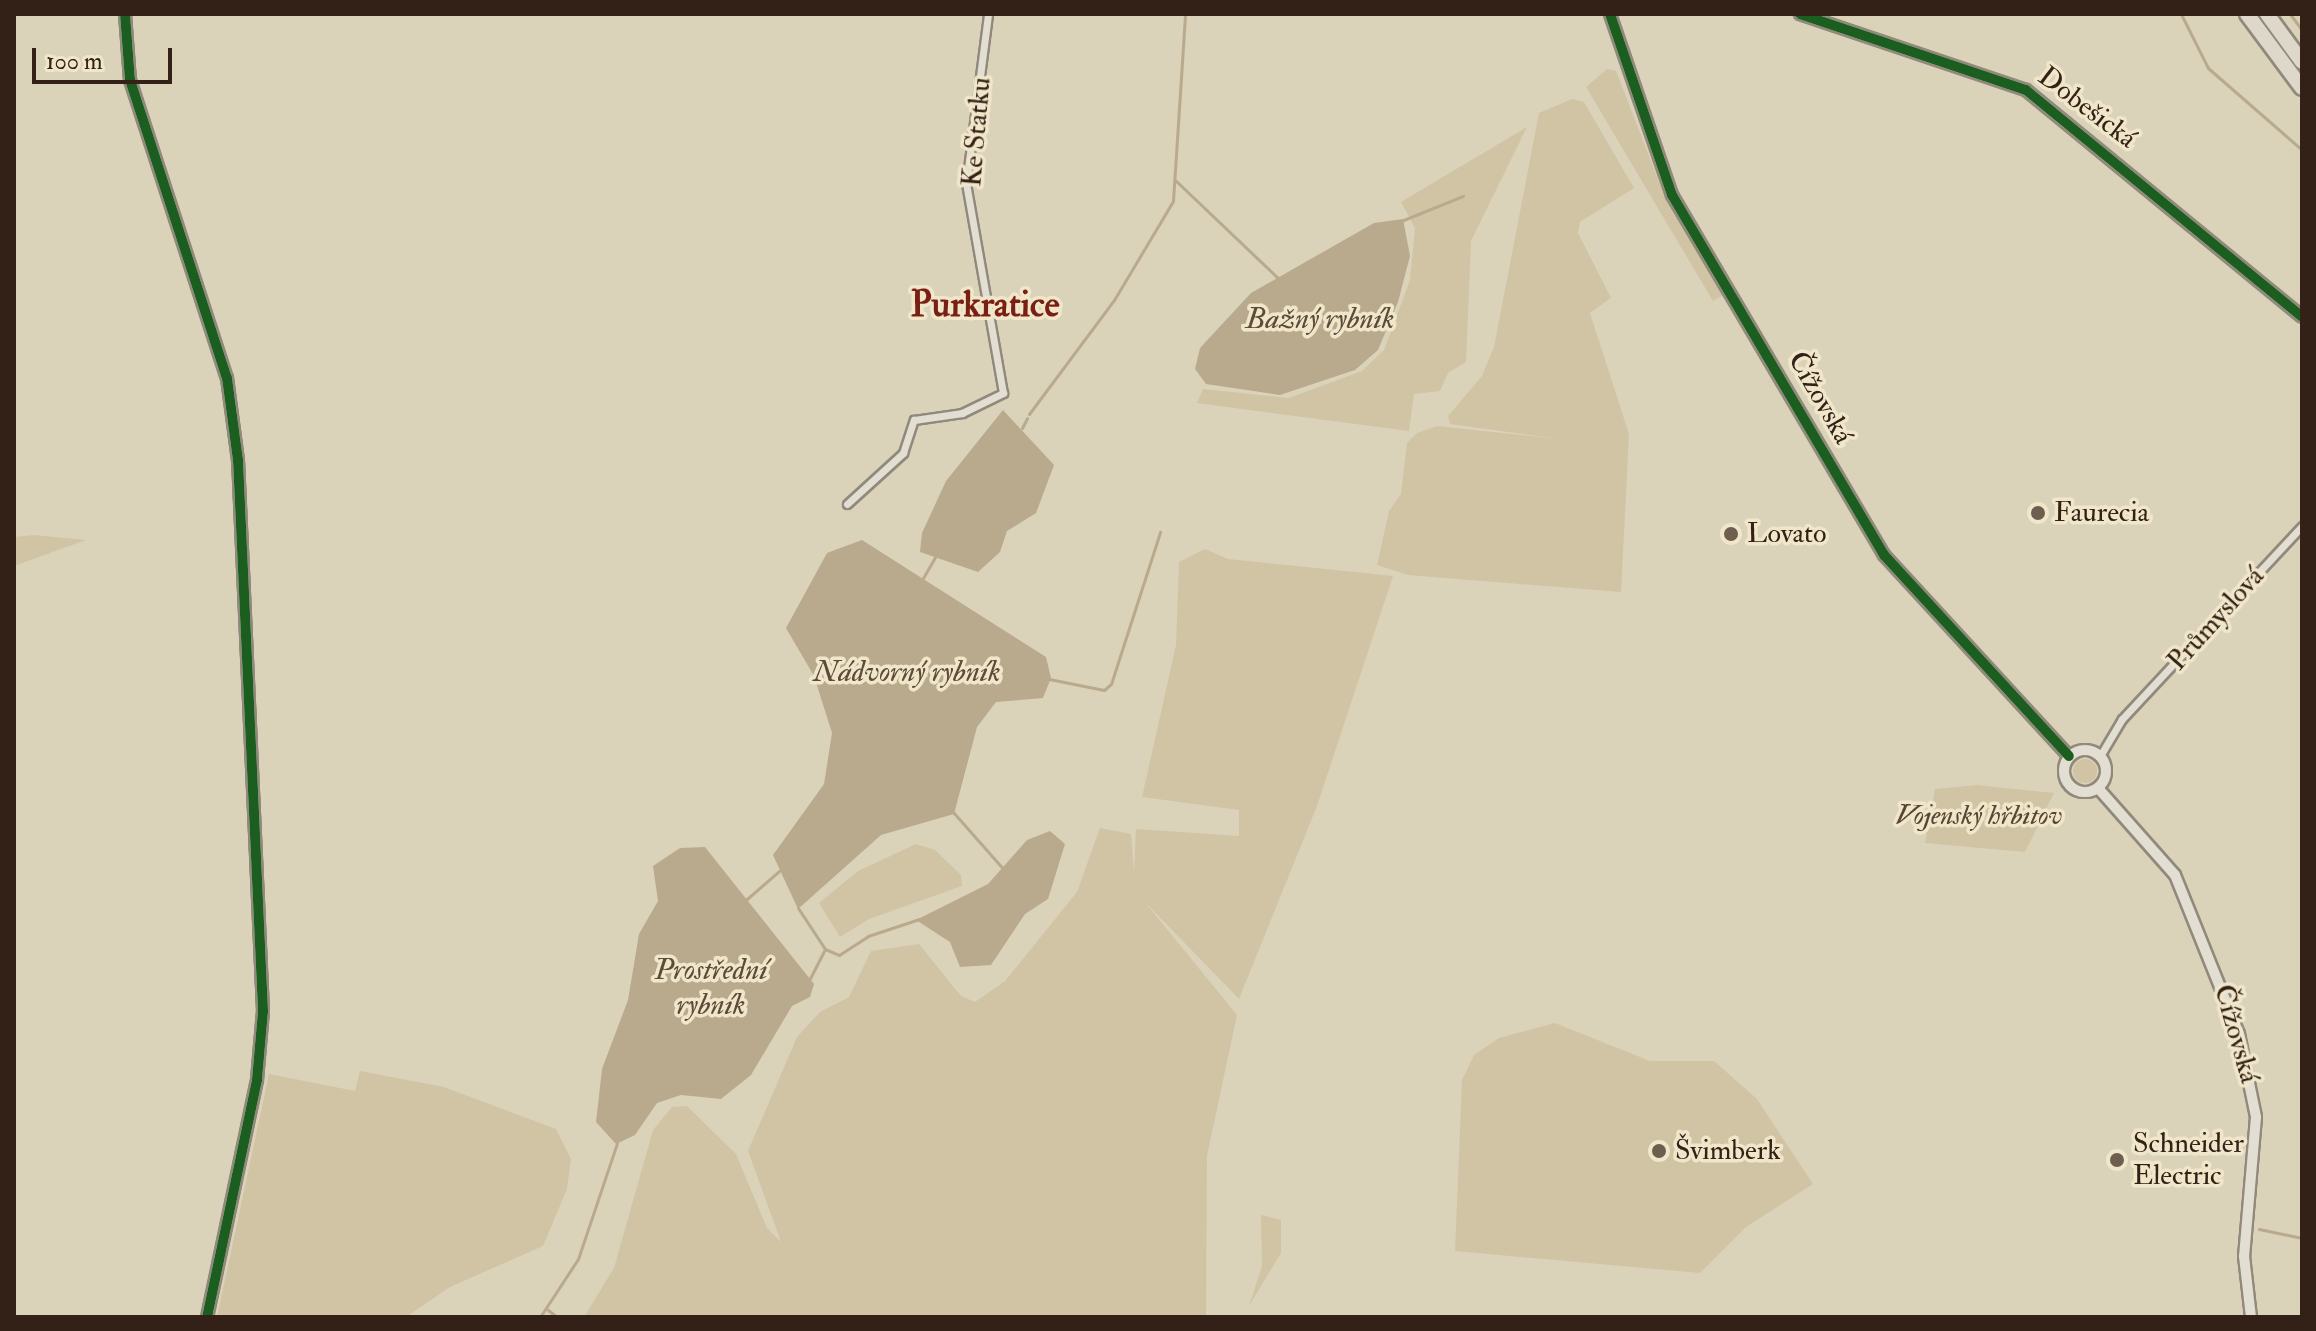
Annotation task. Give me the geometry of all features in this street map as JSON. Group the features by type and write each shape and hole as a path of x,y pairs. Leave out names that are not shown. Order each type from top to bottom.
{"highway":[{"path":"2247,14 2302,88"},
{"path":"2267,14 2302,62"}],"street":[{"path":"125,14 130,80 227,378 238,460 263,1011 257,1080 207,1317"},
{"name":"Ke Statku","path":"847,504 903,453 914,420 962,413 1003,393 966,184 988,14"},
{"name":"Čížovská","path":"1610,14 1672,195 1884,555 2069,756 2068,784 2082,792 2098,788 2175,875 2239,1034 2256,1117 2244,1256 2251,1317"},
{"name":"Dobešická","path":"1800,14 2026,90 2302,317"},
{"name":"Průmyslová","path":"2100,756 2162,678 2302,526"},
{"path":"2069,756 2082,750 2100,756 2106,772 2098,788"}],"green space":[{"path":"1607,69 1616,71 1667,202 1723,295 1713,301 1586,87"},
{"path":"1572,99 1584,102 1634,188 1580,222 1578,233 1611,298 1590,313 1629,434 1621,592 1408,575 1377,565 1389,511 1401,494 1407,443 1417,433 1437,426 1558,439 1450,424 1448,416 1482,376 1494,347 1539,113"},
{"path":"1527,127 1471,241 1466,362 1448,373 1440,391 1414,394 1409,431 1197,403 1203,389 1289,398 1362,371 1384,350 1410,280 1415,228 1401,202"},
{"path":"34,535 86,540 14,566 14,537"},
{"path":"1205,549 1228,559 1393,576 1317,806 1239,999 1144,901 1237,1015 1207,1156 1206,1317 584,1317 614,1268 653,1130 672,1107 687,1106 736,1154 767,1228 781,1242 748,1151 797,1037 820,1012 849,997 871,951 919,944 961,996 975,1002 1005,981 1077,892 1100,828 1131,834 1134,872 1136,829 1239,836 1239,810 1142,797 1176,645 1179,562"},
{"path":"2085,759 2094,762 2097,771 2094,780 2085,783 2076,780 2073,771 2076,762"},
{"name":"Vojenský hřbitov","path":"1977,785 2054,793 2025,852 1925,843 1935,789"},
{"path":"916,844 935,850 961,875 962,886 869,919 840,937 819,903 858,871"},
{"path":"1555,1023 1650,1061 1714,1061 1757,1099 1813,1184 1746,1227 1700,1273 1455,1251 1462,1080 1474,1055 1499,1038"},
{"path":"360,1071 444,1087 556,1129 571,1159 567,1189 543,1246 450,1287 406,1317 217,1317 269,1074 355,1091"},
{"path":"1261,1215 1281,1220 1281,1253 1249,1306 1262,1266"}],"water":[{"name":"Bažný rybník","path":"1403,219 1410,256 1398,302 1378,350 1355,370 1280,395 1206,384 1195,369 1200,348 1251,293 1374,223"},
{"path":"1003,410 1054,465 1036,513 1007,531 1000,552 978,572 920,552 922,533 946,481"},
{"name":"Nádvorný rybník","path":"862,540 1046,657 1051,678 1043,698 996,702 977,727 954,814 881,835 798,909 773,855 824,784 832,733 814,676 786,628 827,553"},
{"path":"1050,831 1065,844 1048,899 1025,914 991,965 960,967 950,942 916,920 988,884 1027,840"},
{"name":"Prostřední rybník","path":"705,847 814,984 810,997 792,1006 751,1075 721,1099 681,1095 657,1103 635,1135 616,1144 596,1122 602,1069 628,1000 639,934 658,901 653,866 680,848"}],"waterway":[{"path":"1029,414 1114,300 1173,201 1185,14"},
{"path":"2181,14 2208,68 2302,150"},
{"path":"2290,14 2302,30"},
{"path":"1175,180 1279,279"},
{"path":"1401,221 1463,196"},
{"path":"1022,428 1027,418"},
{"path":"1049,679 1104,690 1111,684 1160,532"},
{"path":"923,578 935,557"},
{"path":"953,812 1006,872"},
{"path":"740,905 779,871"},
{"path":"798,908 825,949 810,979"},
{"path":"825,949 839,955 868,936 919,919"},
{"path":"540,1317 578,1259 617,1143"},
{"path":"2259,1229 2302,1238"},
{"path":"548,1310 557,1317"}],"cycle path":[{"path":"125,14 130,80 227,378 238,460 263,1011 257,1080 207,1317"},
{"path":"1610,14 1672,195 1884,555 2069,756"},
{"path":"1800,14 2026,90 2302,317"}],"place":[{"name":"Faurecia","path":"2038,513"},
{"name":"Lovato","path":"1731,534"},
{"name":"Švimberk","path":"1659,1151"},
{"name":"Schneider Electric","path":"2117,1160"}],"district":[{"name":"Purkratice","path":"985,305"}]}
